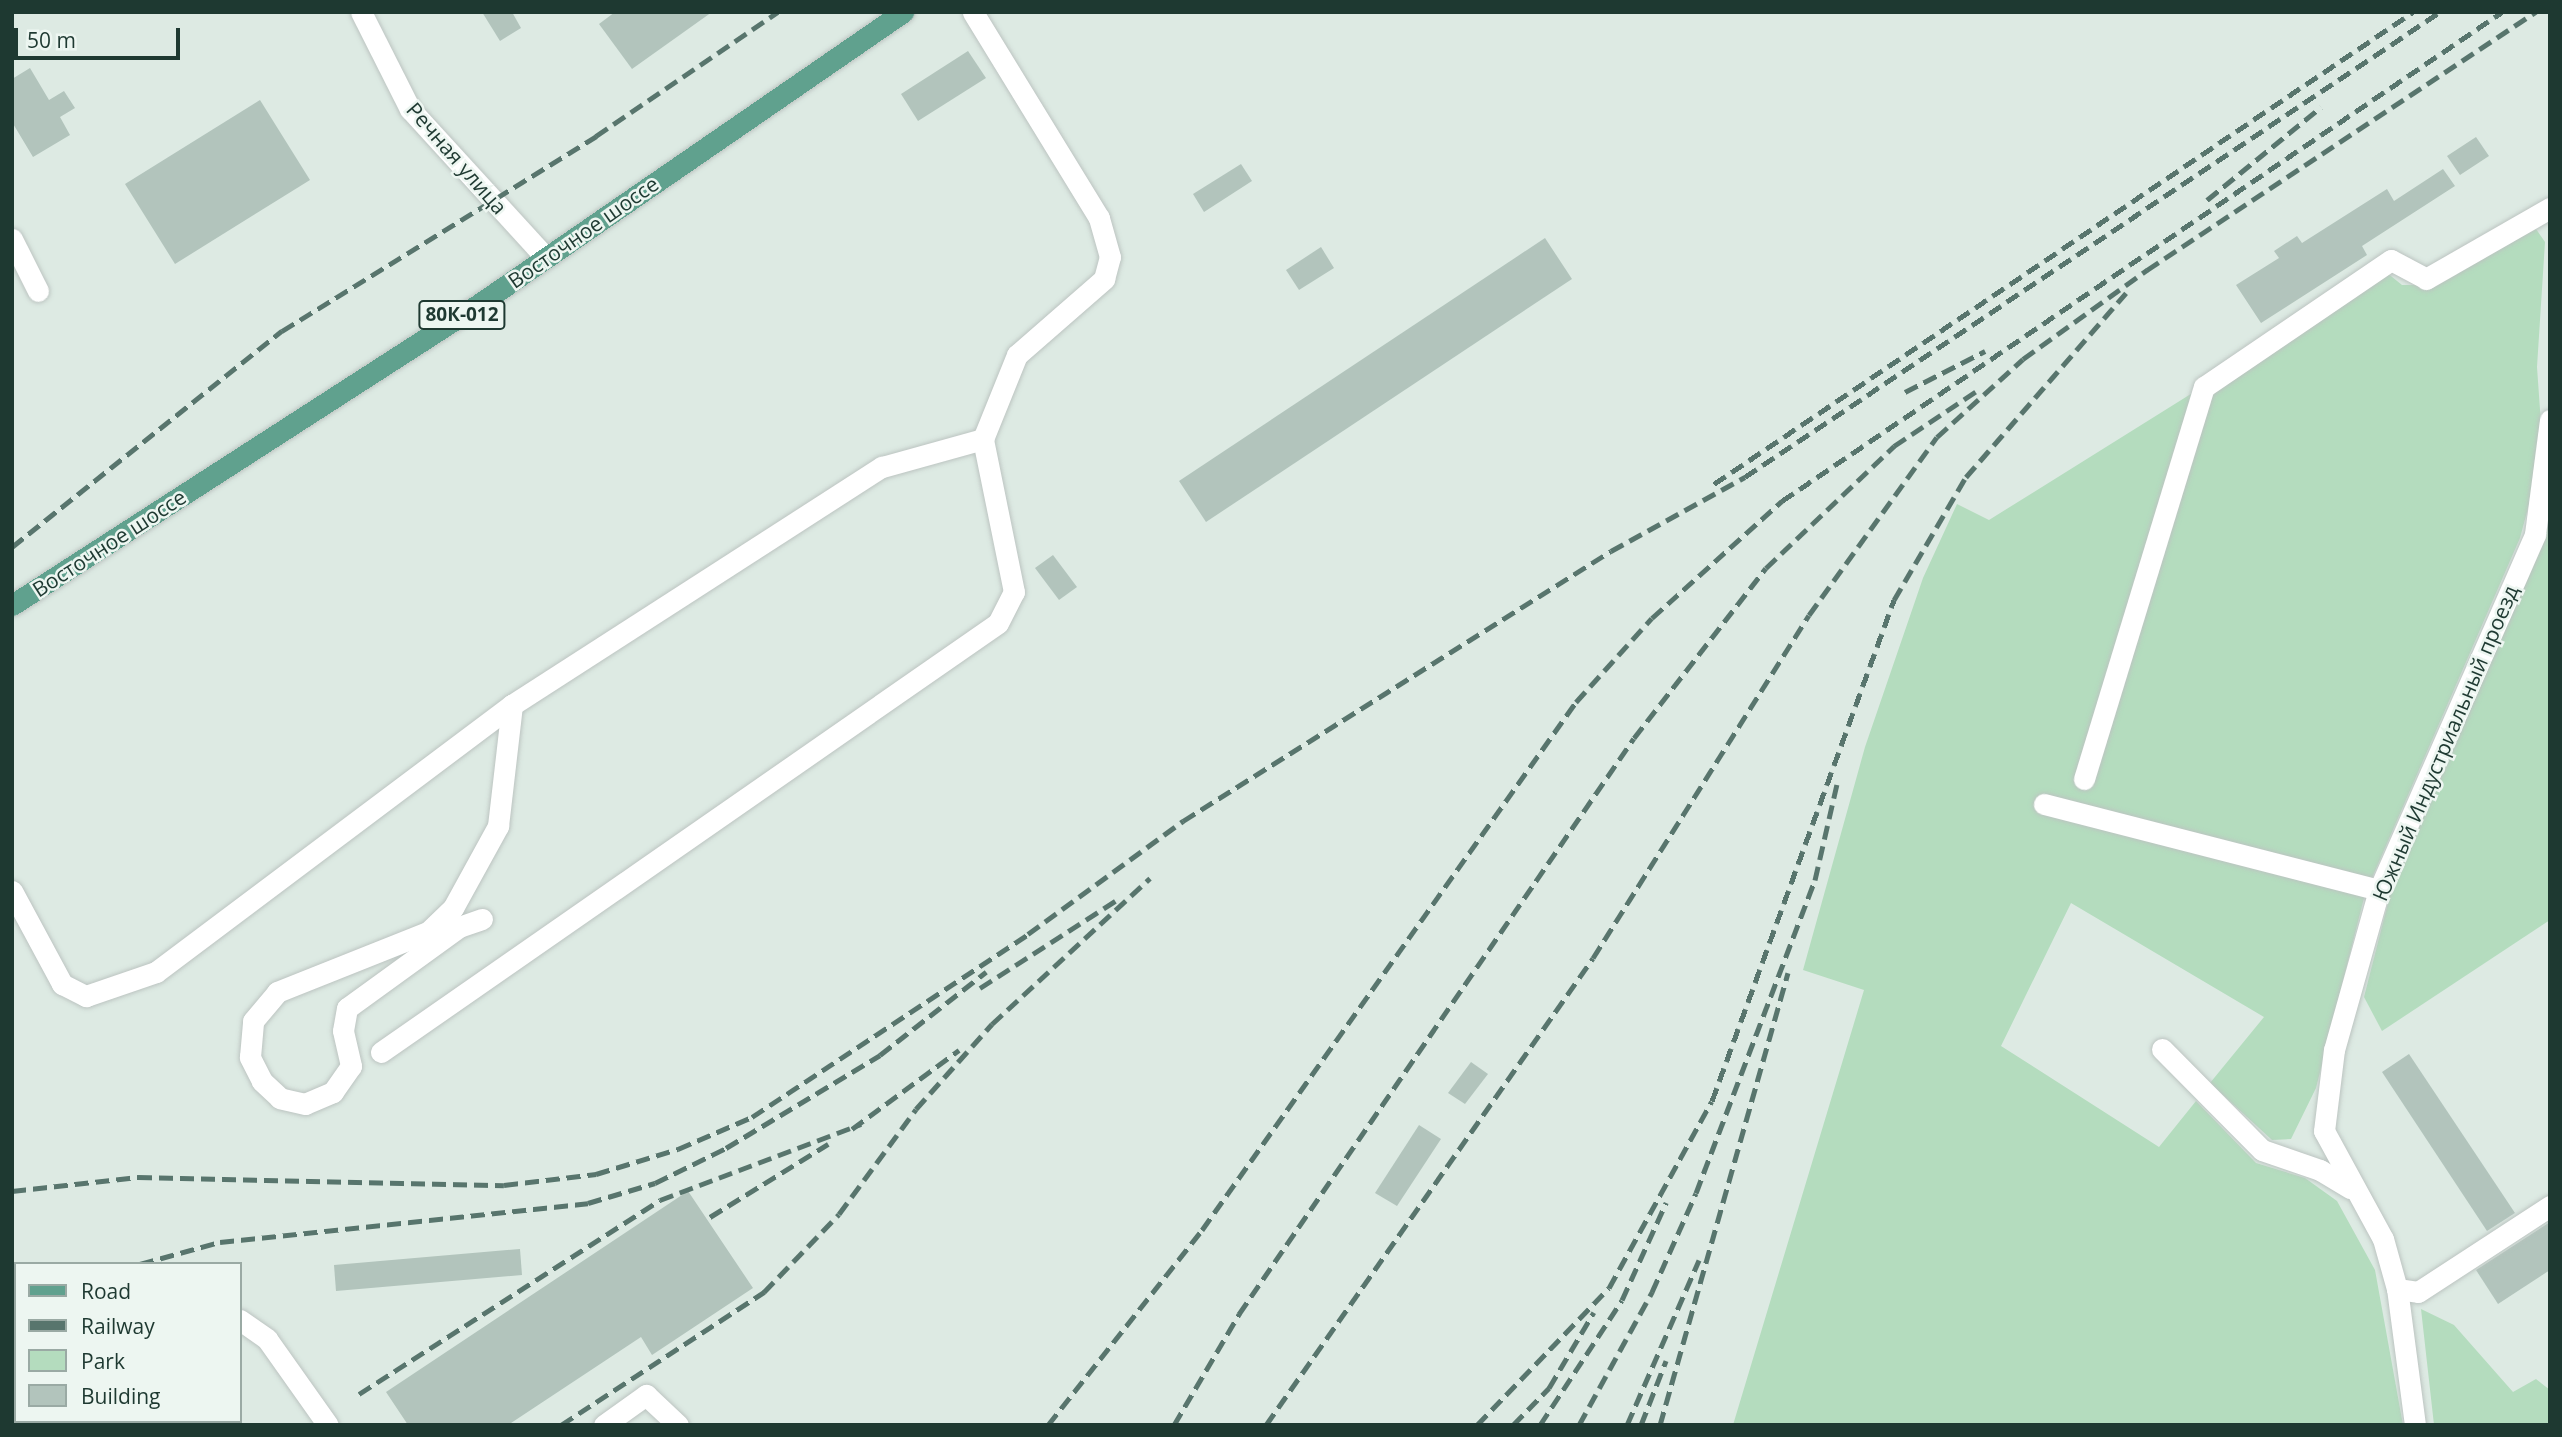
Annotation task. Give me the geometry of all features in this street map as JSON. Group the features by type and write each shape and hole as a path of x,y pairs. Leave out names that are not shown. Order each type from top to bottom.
{"main road":[{"name":"Восточное шоссе","path":"12,605 545,257 902,12"}],"street":[{"name":"Речная улица","path":"361,12 411,109 545,257"},
{"path":"380,1052 998,623 1014,592 983,439 1017,355 1104,279 1110,257 1099,218 973,12"},
{"path":"2084,779 2204,387 2391,261 2426,279 2550,208"},
{"path":"12,239 38,291"},
{"name":"Южный Индустриальный проезд","path":"2415,1425 2397,1289 2383,1240 2352,1189 2324,1131 2334,1050 2379,890 2535,534 2550,420"},
{"path":"12,891 62,984 86,996 119,989 156,972 512,705 882,467 983,439"},
{"path":"482,919 459,927 347,1008 343,1031 351,1066 333,1092 305,1104 280,1098 262,1081 250,1057 253,1021 277,992 428,932 453,908 498,826 512,705"},
{"path":"2044,804 2379,890"},
{"path":"2162,1049 2262,1150 2320,1170 2352,1189"},
{"path":"2397,1289 2418,1292 2550,1206"},
{"path":"242,1321 267,1339 328,1425"},
{"path":"604,1425 646,1395 678,1425"}],"green space":[{"path":"2536,229 2545,242 2537,367 2542,438 2535,482 2520,538 2365,894 2316,1088 2291,1139 2272,1140 2210,1083 2264,1017 2071,903 2001,1046 2159,1147 2196,1101 2256,1163 2305,1178 2337,1201 2375,1270 2403,1425 1733,1425 1864,990 1803,970 1865,747 1923,578 1957,504 1989,520 2386,272 2402,285 2431,285"},
{"path":"2550,522 2550,920 2382,1031 2364,997 2390,895"},
{"path":"2421,1309 2454,1325 2513,1392 2536,1379 2550,1390 2550,1425 2434,1425"}],"building":[{"path":"482,12 512,12 521,28 500,41"},
{"path":"615,12 712,12 632,69 599,24"},
{"path":"968,51 986,78 918,121 901,94"},
{"path":"30,68 49,100 64,91 75,108 60,117 70,135 33,157 12,122 12,79"},
{"path":"260,100 310,180 175,264 125,184"},
{"path":"2476,137 2489,156 2460,175 2447,156"},
{"path":"1241,164 1252,181 1204,212 1193,194"},
{"path":"2443,169 2455,186 2362,246 2367,255 2261,323 2236,285 2279,258 2274,251 2297,236 2302,243 2387,189 2394,201"},
{"path":"1545,238 1572,279 1206,522 1179,481"},
{"path":"1321,247 1334,268 1299,290 1286,270"},
{"path":"1053,555 1077,587 1059,600 1035,568"},
{"path":"2409,1054 2515,1213 2487,1231 2382,1072"},
{"path":"1471,1062 1488,1074 1465,1104 1448,1093"},
{"path":"1419,1125 1441,1139 1397,1206 1375,1193"},
{"path":"688,1191 753,1288 652,1355 641,1337 508,1425 408,1425 386,1392"},
{"path":"2550,1222 2550,1270 2498,1304 2476,1270"},
{"path":"520,1249 522,1275 336,1291 334,1265"}],"railway":[{"path":"12,547 282,331 596,136 778,12"},
{"path":"1714,484 2413,12"},
{"path":"12,1191 138,1177 504,1185 596,1174 678,1149 752,1117 1028,934 1183,821 1611,551 1745,477 2440,12"},
{"path":"1048,1425 1202,1230 1576,702 1652,618 1782,501 2502,12"},
{"path":"1266,1425 1593,958 1809,615 1937,437 2023,359 2147,270 2536,12"},
{"path":"2207,200 2321,107"},
{"path":"1477,1425 1609,1288 1712,1101 1894,600 1966,477 2126,293"},
{"path":"1905,392 1985,351"},
{"path":"1174,1425 1239,1314 1634,738 1766,568 1894,446 1978,390"},
{"path":"1579,1425 1652,1292 1696,1193 1815,880 1837,784"},
{"path":"561,1425 764,1292 839,1214 916,1109 992,1024 1150,878"},
{"path":"980,988 1115,901"},
{"path":"147,1262 220,1242 588,1203 655,1183 726,1148 880,1055 986,972"},
{"path":"1660,1425 1788,973"},
{"path":"852,1129 959,1050"},
{"path":"359,1394 660,1200 861,1124"},
{"path":"710,1217 828,1144"},
{"path":"1540,1425 1622,1300 1666,1203"},
{"path":"1627,1425 1699,1260"},
{"path":"1513,1425 1549,1388 1594,1312"},
{"path":"1641,1425 1666,1361"}]}
